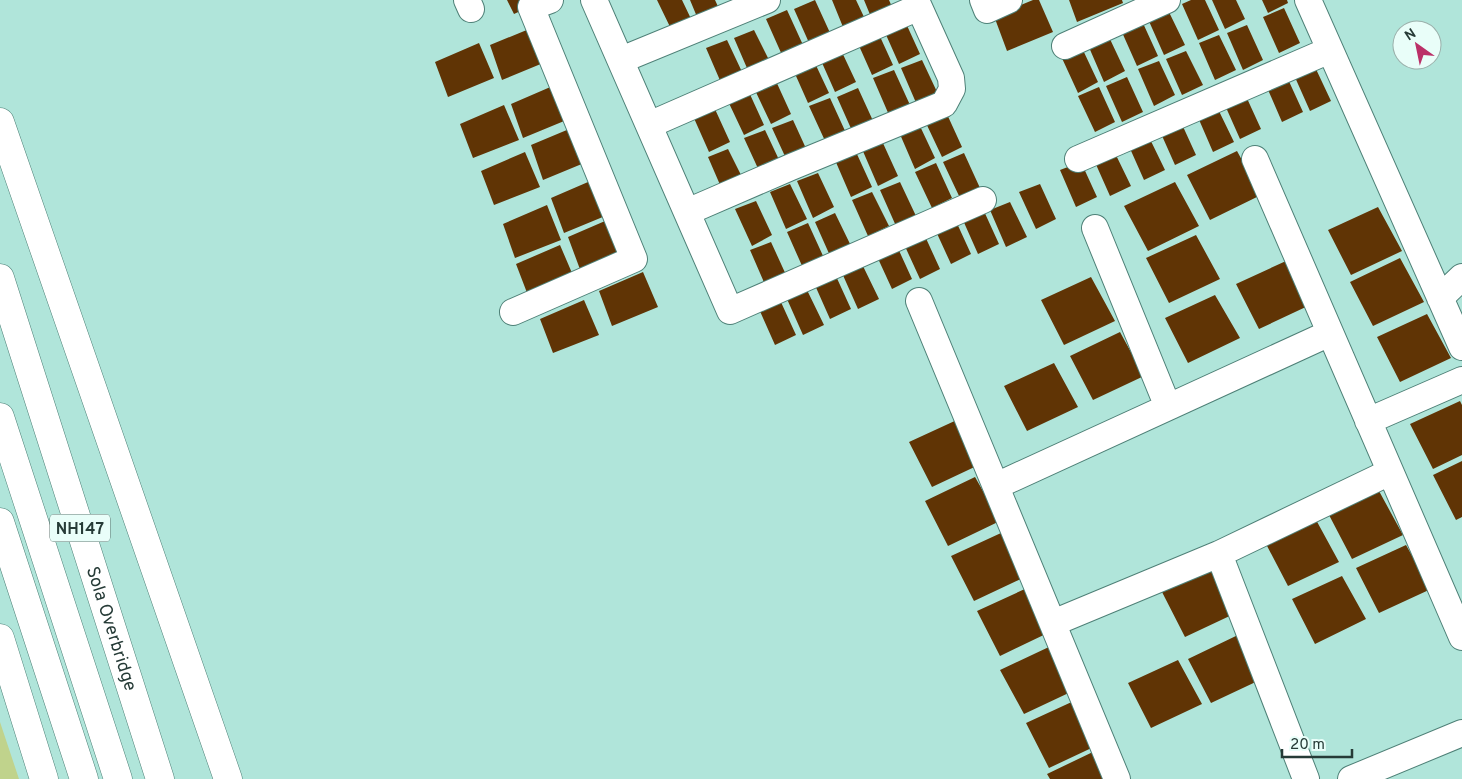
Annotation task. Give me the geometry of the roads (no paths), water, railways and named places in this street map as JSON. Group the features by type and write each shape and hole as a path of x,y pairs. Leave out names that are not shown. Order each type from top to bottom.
{"main road":[{"path":"0,122 228,779"},
{"name":"Sola Overbridge","path":"0,278 160,779"},
{"name":"NH147","path":"0,417 118,779"},
{"path":"0,522 84,779"},
{"path":"0,638 44,779"}],"street":[{"path":"513,312 634,259 531,7 550,0"},
{"path":"594,0 730,311 983,200"},
{"path":"620,60 767,0"},
{"path":"983,0 987,10 1009,0"},
{"path":"1065,46 1167,0"},
{"path":"1308,0 1462,346"},
{"path":"649,125 919,7 951,78 952,89 944,104 686,212"},
{"path":"1078,159 1330,50"},
{"path":"1255,160 1462,637"},
{"path":"1094,228 1168,407"},
{"path":"1440,298 1462,276"},
{"path":"919,301 1117,779"},
{"path":"996,486 1330,332"},
{"path":"1368,421 1462,380"},
{"path":"1053,623 1219,554 1390,472"},
{"path":"1219,554 1306,779"},
{"path":"1351,779 1462,733"}]}
